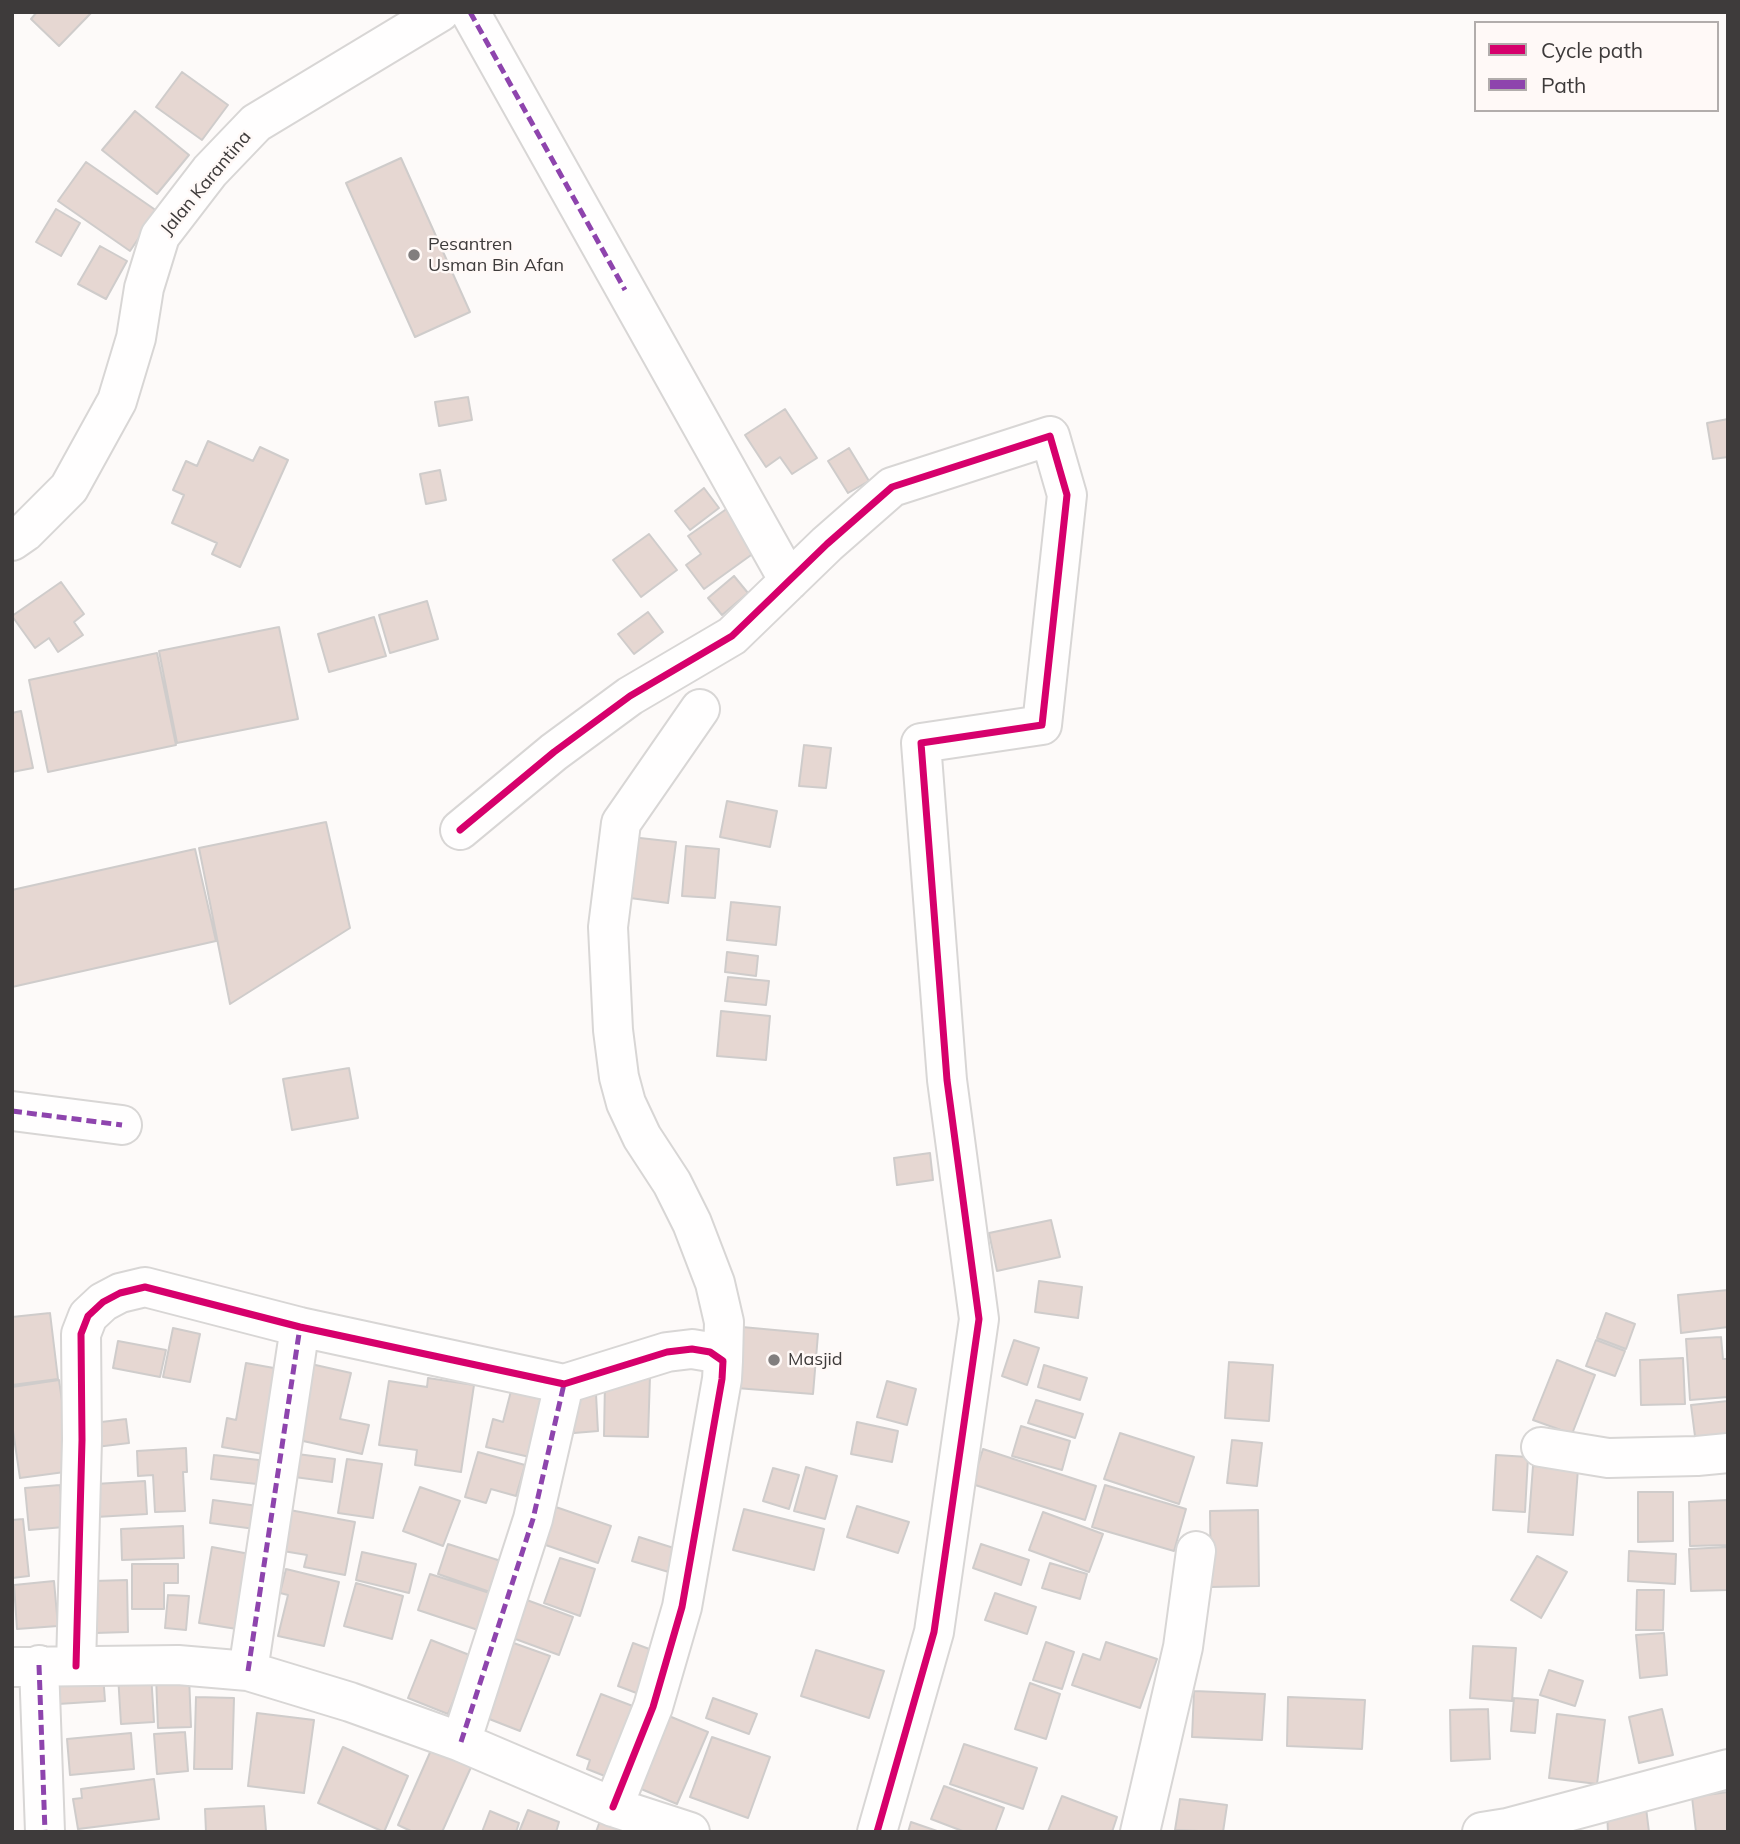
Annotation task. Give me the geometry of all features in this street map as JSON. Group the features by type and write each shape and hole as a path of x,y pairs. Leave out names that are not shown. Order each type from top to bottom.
{"street":[{"name":"Jalan Karantina","path":"12,541 25,532 69,488 117,401 136,338 144,288 160,236 211,171 256,123 440,12"},
{"path":"470,12 789,580"},
{"path":"460,830 554,752 630,696 732,636 789,580 892,487 1050,436 1067,495 1042,725 921,743 947,1080 979,1319 934,1632 877,1832"},
{"path":"613,1807 653,1707 682,1607 722,1379 724,1322 715,1283 692,1223 672,1183 642,1138 626,1103 619,1077 613,1030 608,927 621,823 700,709"},
{"path":"12,1111 122,1125"},
{"path":"45,1832 42,1666 82,1440 80,1334 88,1316 103,1302 120,1293 145,1287 300,1327 564,1384 667,1352 692,1349 710,1352 723,1361"},
{"path":"248,1671 300,1327"},
{"path":"461,1742 533,1519 564,1384"},
{"path":"1541,1447 1608,1458 1728,1453"},
{"path":"1140,1832 1183,1647 1196,1551"},
{"path":"42,1666 178,1665 248,1671 349,1702 461,1742 613,1807 690,1832"},
{"path":"1482,1832 1507,1828 1728,1769"}],"building":[{"path":"37,12 92,12 59,46 31,19"},
{"path":"182,72 228,105 202,140 156,107"},
{"path":"135,111 189,155 157,194 102,150"},
{"path":"401,158 470,312 415,337 346,183"},
{"path":"86,162 157,211 130,251 58,201"},
{"path":"56,209 80,223 61,256 36,242"},
{"path":"100,246 127,261 106,299 78,284"},
{"path":"468,397 472,420 439,426 435,402"},
{"path":"785,409 817,458 792,474 780,457 766,467 745,435"},
{"path":"1728,419 1728,457 1713,459 1707,423"},
{"path":"208,441 253,461 260,447 288,460 240,567 212,554 217,543 172,523 184,495 173,490 186,461 197,466"},
{"path":"849,448 869,481 848,493 828,461"},
{"path":"440,470 446,500 426,504 420,474"},
{"path":"704,488 719,508 690,530 675,511"},
{"path":"735,503 765,545 704,589 686,565 701,554 688,536"},
{"path":"649,534 677,570 641,597 613,560"},
{"path":"734,576 748,593 722,615 708,598"},
{"path":"61,582 84,614 74,622 83,635 58,652 49,638 35,648 12,616"},
{"path":"427,601 438,639 390,653 379,615"},
{"path":"648,612 663,632 634,654 618,634"},
{"path":"374,617 386,656 329,672 318,634"},
{"path":"279,627 298,719 177,743 159,651"},
{"path":"157,653 176,745 48,772 29,680"},
{"path":"21,711 33,768 12,772 12,713"},
{"path":"804,745 831,748 826,788 799,786"},
{"path":"727,801 777,811 770,847 720,837"},
{"path":"326,822 350,928 230,1004 199,848"},
{"path":"631,837 676,842 668,903 630,898"},
{"path":"686,846 719,849 715,898 682,896"},
{"path":"195,849 216,941 12,987 12,890"},
{"path":"731,902 780,907 776,945 727,940"},
{"path":"727,952 758,956 756,976 725,972"},
{"path":"728,977 769,981 766,1005 725,1001"},
{"path":"721,1011 770,1016 766,1060 717,1056"},
{"path":"349,1068 358,1118 292,1130 283,1079"},
{"path":"930,1153 933,1180 897,1185 894,1158"},
{"path":"1051,1220 1060,1257 997,1271 989,1233"},
{"path":"1039,1281 1082,1287 1078,1318 1035,1312"},
{"path":"1728,1290 1728,1327 1681,1333 1678,1295"},
{"path":"50,1313 58,1379 12,1385 12,1317"},
{"path":"1606,1313 1635,1324 1626,1349 1597,1338"},
{"path":"742,1327 818,1334 813,1394 736,1388"},
{"path":"173,1328 200,1334 190,1382 163,1377"},
{"path":"1721,1337 1723,1359 1728,1359 1728,1397 1690,1400 1686,1339"},
{"path":"1014,1340 1039,1348 1027,1385 1002,1376"},
{"path":"1596,1340 1625,1351 1615,1376 1586,1366"},
{"path":"118,1341 166,1350 160,1377 113,1368"},
{"path":"1683,1358 1685,1404 1641,1405 1640,1360"},
{"path":"1557,1360 1595,1375 1572,1434 1533,1420"},
{"path":"1229,1362 1273,1365 1269,1421 1225,1418"},
{"path":"246,1363 285,1370 269,1455 222,1447 227,1418 236,1420"},
{"path":"311,1364 351,1373 340,1419 369,1425 362,1454 294,1439"},
{"path":"1044,1365 1087,1378 1080,1400 1038,1387"},
{"path":"650,1376 648,1437 604,1436 605,1382"},
{"path":"428,1378 474,1385 461,1472 415,1465 417,1450 379,1445 389,1381 427,1387"},
{"path":"59,1380 72,1471 20,1478 12,1424 12,1387"},
{"path":"887,1381 916,1389 907,1425 877,1417"},
{"path":"511,1391 548,1401 534,1458 486,1447 493,1419 503,1422"},
{"path":"596,1394 598,1431 574,1433 572,1396"},
{"path":"1036,1400 1083,1414 1075,1438 1028,1423"},
{"path":"1728,1401 1728,1437 1696,1444 1691,1405"},
{"path":"126,1419 129,1443 96,1447 93,1423"},
{"path":"857,1422 898,1431 892,1462 851,1454"},
{"path":"1021,1426 1070,1441 1062,1470 1012,1456"},
{"path":"1120,1433 1194,1457 1179,1504 1104,1479"},
{"path":"1232,1440 1262,1443 1257,1486 1227,1483"},
{"path":"186,1448 187,1472 183,1472 185,1511 155,1512 153,1475 138,1476 137,1451"},
{"path":"983,1449 1096,1486 1085,1520 972,1484"},
{"path":"478,1452 525,1465 516,1496 491,1489 486,1503 465,1497"},
{"path":"290,1453 335,1459 332,1482 287,1476"},
{"path":"214,1455 259,1460 257,1484 211,1479"},
{"path":"1496,1455 1528,1457 1525,1512 1493,1510"},
{"path":"347,1459 382,1464 373,1518 338,1513"},
{"path":"1533,1466 1578,1469 1573,1535 1528,1532"},
{"path":"806,1467 837,1476 825,1519 794,1511"},
{"path":"773,1468 799,1475 789,1509 763,1501"},
{"path":"145,1481 147,1514 96,1517 95,1484"},
{"path":"60,1485 64,1527 29,1530 25,1488"},
{"path":"1105,1485 1186,1509 1174,1551 1092,1527"},
{"path":"420,1487 460,1501 443,1546 403,1531"},
{"path":"1638,1492 1673,1492 1673,1541 1638,1542"},
{"path":"213,1500 258,1506 255,1529 210,1523"},
{"path":"1728,1500 1728,1545 1690,1546 1689,1502"},
{"path":"547,1504 611,1526 598,1563 534,1541"},
{"path":"857,1506 909,1522 898,1553 847,1537"},
{"path":"284,1509 355,1522 345,1575 304,1567 307,1555 277,1550"},
{"path":"744,1509 824,1529 814,1570 733,1550"},
{"path":"1258,1510 1259,1586 1211,1587 1210,1511"},
{"path":"1043,1512 1103,1534 1089,1572 1029,1550"},
{"path":"23,1519 29,1576 12,1578 12,1520"},
{"path":"183,1526 184,1558 122,1560 121,1529"},
{"path":"639,1537 680,1550 672,1573 632,1561"},
{"path":"448,1544 504,1562 493,1593 438,1574"},
{"path":"981,1544 1029,1560 1021,1585 973,1568"},
{"path":"212,1547 255,1555 243,1630 199,1623"},
{"path":"1728,1547 1728,1590 1691,1591 1689,1549"},
{"path":"1629,1551 1676,1554 1675,1584 1628,1581"},
{"path":"362,1552 416,1564 409,1593 356,1580"},
{"path":"1537,1556 1567,1572 1541,1618 1511,1600"},
{"path":"560,1558 595,1569 580,1616 544,1603"},
{"path":"1050,1563 1087,1574 1080,1599 1042,1588"},
{"path":"132,1564 178,1564 178,1583 164,1583 164,1609 132,1609"},
{"path":"286,1569 339,1582 324,1646 278,1636 288,1595 280,1593"},
{"path":"430,1574 499,1596 487,1633 418,1610"},
{"path":"127,1580 128,1632 95,1633 94,1581"},
{"path":"54,1581 58,1626 17,1629 14,1585"},
{"path":"356,1583 403,1596 392,1639 344,1626"},
{"path":"1637,1590 1664,1590 1663,1630 1636,1630"},
{"path":"995,1593 1036,1607 1027,1634 985,1620"},
{"path":"168,1595 189,1596 186,1630 165,1628"},
{"path":"524,1599 573,1617 559,1655 510,1637"},
{"path":"1664,1633 1667,1675 1640,1678 1636,1635"},
{"path":"431,1640 472,1656 448,1714 408,1698"},
{"path":"508,1641 550,1656 520,1731 479,1715"},
{"path":"1046,1642 1074,1652 1062,1689 1033,1680"},
{"path":"1106,1642 1157,1659 1140,1708 1072,1685 1083,1654 1100,1660"},
{"path":"633,1643 663,1654 647,1697 618,1686"},
{"path":"1473,1646 1516,1648 1512,1701 1470,1698"},
{"path":"816,1650 884,1671 869,1718 801,1696"},
{"path":"1549,1670 1583,1681 1575,1706 1540,1695"},
{"path":"151,1673 154,1722 121,1724 118,1675"},
{"path":"103,1674 105,1701 58,1704 56,1677"},
{"path":"189,1675 191,1727 158,1728 156,1676"},
{"path":"1030,1683 1060,1694 1046,1739 1015,1729"},
{"path":"1194,1691 1265,1694 1262,1740 1192,1737"},
{"path":"601,1694 638,1708 610,1778 587,1769 590,1760 577,1755"},
{"path":"196,1697 234,1698 232,1769 194,1769"},
{"path":"1288,1697 1365,1700 1362,1749 1287,1746"},
{"path":"713,1698 757,1714 749,1734 706,1718"},
{"path":"1514,1698 1538,1700 1535,1733 1511,1731"},
{"path":"1488,1709 1490,1759 1451,1761 1450,1710"},
{"path":"1662,1709 1673,1755 1639,1763 1629,1717"},
{"path":"257,1713 314,1720 304,1793 248,1786"},
{"path":"664,1714 708,1732 677,1804 634,1786"},
{"path":"1557,1714 1605,1720 1597,1784 1549,1778"},
{"path":"185,1732 188,1771 157,1774 154,1734"},
{"path":"131,1733 134,1769 70,1775 67,1739"},
{"path":"712,1737 770,1757 748,1818 690,1797"},
{"path":"964,1744 1037,1768 1023,1809 950,1784"},
{"path":"343,1747 408,1776 384,1832 318,1803"},
{"path":"432,1748 472,1765 442,1832 413,1832 398,1825"},
{"path":"154,1779 159,1819 78,1829 73,1799 82,1798 81,1789"},
{"path":"944,1786 1004,1808 995,1832 965,1832 931,1819"},
{"path":"1728,1792 1728,1832 1696,1832 1692,1797"},
{"path":"1062,1796 1117,1817 1112,1832 1048,1831"},
{"path":"1180,1799 1227,1805 1223,1832 1175,1830"},
{"path":"264,1806 266,1831 206,1832 205,1809"},
{"path":"1646,1808 1649,1832 1608,1832 1607,1812"},
{"path":"528,1810 559,1822 556,1832 519,1832"},
{"path":"490,1811 519,1823 516,1832 482,1832"},
{"path":"601,1818 635,1832 596,1832"},
{"path":"911,1822 940,1832 908,1832"}],"marked path":[{"path":"470,12 625,290"},
{"path":"12,1111 122,1125"},
{"path":"248,1671 300,1327"},
{"path":"461,1742 533,1519 564,1384"},
{"path":"39,1665 45,1832"}],"cycle path":[{"path":"460,830 554,752 630,696 732,636 827,544 892,487 1050,436 1067,495 1042,725 921,743 947,1080 979,1319 934,1632 877,1832"},
{"path":"76,1666 82,1440 81,1334 88,1316 103,1302 120,1293 145,1287 300,1327 564,1384 667,1352 692,1349 710,1352 723,1361 722,1379 682,1607 653,1707 613,1807"}],"place":[{"name":"Pesantren Usman Bin Afan","path":"414,255"},
{"name":"Masjid","path":"774,1360"}]}
